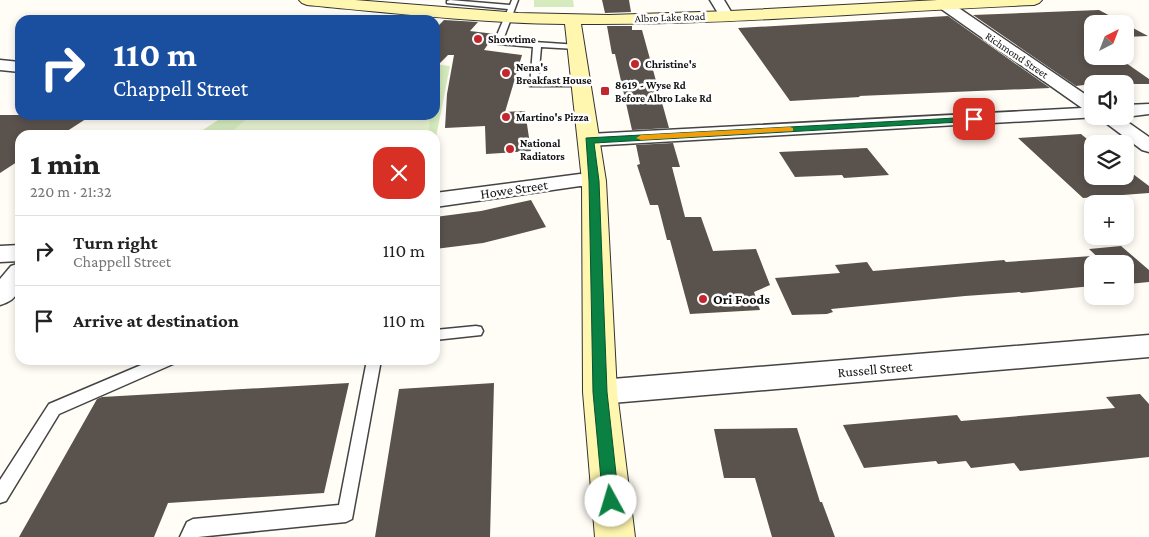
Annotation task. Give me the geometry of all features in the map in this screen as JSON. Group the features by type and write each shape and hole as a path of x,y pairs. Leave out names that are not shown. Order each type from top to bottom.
{"main road":[{"name":"Albro Lake Road","path":"307,0 512,8 572,19 726,15 1034,0"},
{"path":"572,19 594,181 600,392 615,537"}],"street":[{"path":"717,0 726,15"},
{"name":"Richmond Street","path":"942,4 1084,102"},
{"path":"0,64 15,66"},
{"path":"1134,110 1149,109"},
{"path":"589,140 1084,113"},
{"path":"1119,125 1149,146"},
{"name":"Howe Street","path":"440,199 580,180 594,181"},
{"path":"0,254 15,253"},
{"path":"0,296 15,278"},
{"name":"Russell Street","path":"600,392 1149,346"}],"lane":[{"path":"512,8 498,42 576,47"},
{"path":"537,45 533,84 582,83"},
{"path":"440,335 476,331"},
{"path":"0,494 54,409 156,365"},
{"path":"189,537 193,528 346,513 373,365"}],"green space":[{"path":"534,0 573,0 574,7 534,7"},
{"path":"440,65 450,66 440,117"},
{"path":"218,120 439,120 437,130 203,130"},
{"path":"245,120 429,120 430,122 429,130 234,130"}],"building":[{"path":"602,0 629,0 631,12 605,13"},
{"path":"1099,10 1108,15 1084,15 1084,65 1129,65 1149,79 1149,84 1134,84 1134,75 1084,75 1084,85 1076,86 973,15"},
{"path":"948,16 1050,88 859,96 790,101 738,28"},
{"path":"444,20 478,22 470,31 495,34 484,50 522,55 505,112 525,111 531,151 486,154 485,126 445,128 447,94 454,55 448,55 440,63 440,24"},
{"path":"607,26 632,26 632,30 642,30 669,128 632,130 615,54 612,54"},
{"path":"1134,29 1148,36 1134,37"},
{"path":"0,115 15,115 15,120 84,120 69,130 15,130 15,163 0,173"},
{"path":"1081,134 1084,136 1084,185 1134,185 1134,175 1149,186 1149,193 1084,195 1083,198 1018,138"},
{"path":"673,143 680,167 672,167 685,217 701,217 713,251 756,249 770,285 754,292 760,310 690,314 670,240 667,240 658,205 650,205 637,165 640,164 636,145"},
{"path":"867,148 889,175 844,178 842,175 795,177 779,152"},
{"path":"531,200 546,227 483,243 440,248 440,216 481,211"},
{"path":"1121,246 1132,255 1095,255 1089,249"},
{"path":"1084,257 1084,287 831,309 833,312 827,314 792,315 775,278 840,273 835,265 867,262 873,271 1004,260 1006,262"},
{"path":"1134,257 1149,270 1149,282 1134,283"},
{"path":"349,383 324,493 168,503 154,537 19,537 97,399 102,397"},
{"path":"494,383 490,537 375,537 399,389"},
{"path":"1140,394 1149,404 1149,457 1020,471 1014,463 971,468 966,461 938,464 936,461 864,468 843,425 957,415 961,421 1115,408 1106,397"},
{"path":"797,428 820,502 822,502 835,537 772,537 755,478 724,478 714,429"}],"slow traffic":[{"path":"641,138 790,129"}],"place":[{"name":"Showtime","path":"478,39"},
{"name":"Christine's","path":"635,64"},
{"name":"Nena's Breakfast House","path":"506,73"},
{"name":"8619 - Wyse Rd Before Albro Lake Rd","path":"605,91"},
{"name":"Martino's Pizza","path":"506,117"},
{"name":"National Radiators","path":"510,149"},
{"name":"Ori Foods","path":"703,299"}],"route":[{"path":"611,501 600,392 594,181 589,140 974,119"}]}
